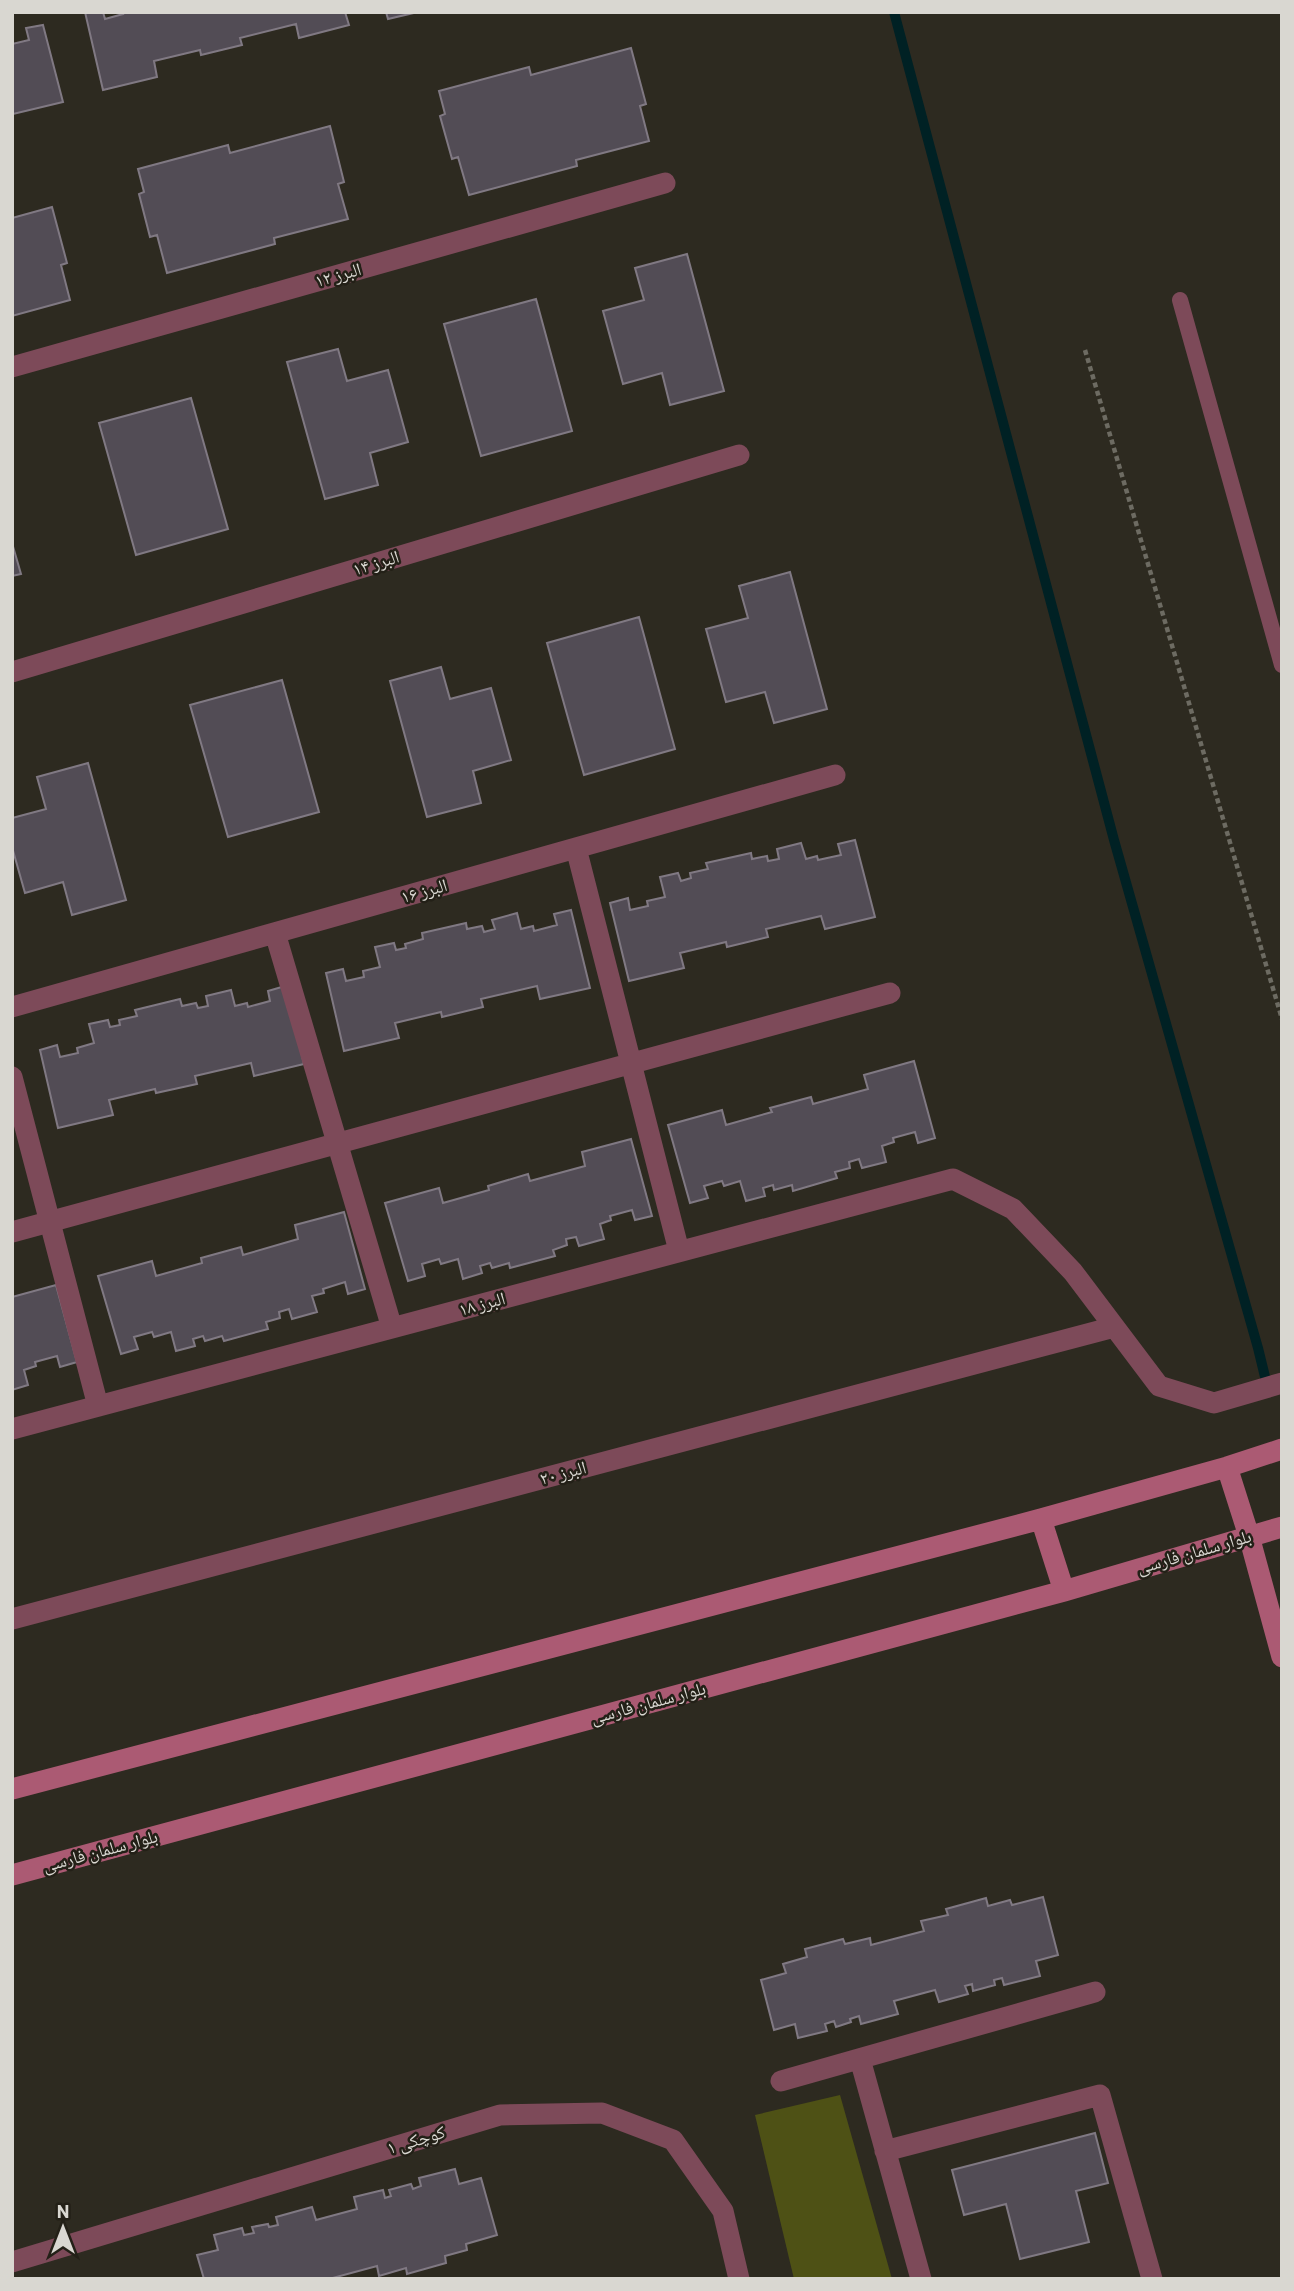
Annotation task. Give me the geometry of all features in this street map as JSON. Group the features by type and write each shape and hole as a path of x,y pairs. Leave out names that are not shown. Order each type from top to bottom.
{"main road":[{"path":"12,1790 1041,1519 1282,1449"},
{"path":"1227,1467 1282,1657"},
{"path":"1041,1519 1064,1591"},
{"name":"بلوار سلمان فارسی","path":"12,1874 1064,1591 1282,1528"}],"street":[{"name":"البرز ۱۲","path":"12,368 665,183"},
{"name":"البرز ۱۴","path":"12,672 740,454"},
{"name":"البرز ۱۶","path":"12,1007 835,775"},
{"path":"576,848 629,1064 679,1251"},
{"path":"275,933 392,1328"},
{"path":"12,1231 890,993"},
{"path":"12,1077 98,1406"},
{"name":"البرز ۱۸","path":"12,1429 953,1179 1013,1209 1073,1272 1114,1327"},
{"path":"1114,1327 1159,1386 1214,1403 1282,1383"},
{"name":"البرز ۲۰","path":"12,1619 1114,1327"},
{"path":"782,2081 1095,1992"},
{"path":"860,2059 921,2279"},
{"path":"886,2151 1100,2095 1152,2279"},
{"name":"کوچکی ۱","path":"12,2262 500,2115 602,2113 673,2140 723,2211 739,2279"}],"lane":[{"path":"1180,300 1282,665"}],"path":[{"path":"1085,351 1282,1019"}],"shaded area":[{"path":"840,2095 892,2279 794,2279 755,2115"}],"building":[{"path":"85,12 103,12 105,19 123,14 122,12 345,12 349,25 299,38 296,24 240,38 242,45 201,55 200,50 154,61 157,77 103,90"},
{"path":"386,12 418,12 388,19"},
{"path":"43,25 63,102 13,114 12,44 29,40 26,28"},
{"path":"631,48 646,104 640,106 649,141 576,160 577,166 469,195 458,157 452,159 440,116 445,114 439,91 529,67 531,75"},
{"path":"330,126 344,182 338,184 348,219 274,238 275,244 167,273 157,235 150,237 139,194 144,192 138,169 228,145 230,153"},
{"path":"52,207 67,263 61,265 70,300 12,316 12,218"},
{"path":"687,254 724,391 670,405 662,373 623,384 603,311 644,300 635,268"},
{"path":"536,299 572,431 481,456 444,324"},
{"path":"338,349 347,381 388,370 408,442 370,453 378,485 325,499 287,362"},
{"path":"191,398 228,529 136,555 99,423"},
{"path":"12,543 21,574 12,576"},
{"path":"790,572 827,709 774,723 765,692 726,702 706,629 748,618 739,586"},
{"path":"639,617 675,749 584,775 547,643"},
{"path":"441,667 450,699 491,688 511,760 473,771 481,803 427,817 390,681"},
{"path":"282,680 319,812 228,837 190,705"},
{"path":"88,763 126,900 72,915 63,882 25,893 12,847 12,818 46,809 37,777"},
{"path":"855,840 875,917 825,929 821,916 766,929 768,937 727,947 726,942 680,953 684,968 629,981 610,903 628,898 630,910 648,906 647,901 665,897 660,877 678,873 681,881 691,878 690,873 708,869 706,863 751,853 752,859 767,856 768,861 779,859 777,849 801,843 806,859 817,856 818,860 841,855 838,844"},
{"path":"571,910 590,988 540,999 537,986 481,999 483,1007 442,1017 441,1012 395,1023 399,1038 344,1051 326,973 343,969 346,981 364,977 363,971 380,967 375,947 394,943 396,950 406,948 405,944 423,939 422,933 466,923 467,929 482,926 484,932 495,929 492,920 517,913 521,929 533,926 534,931 557,925 554,914"},
{"path":"285,986 304,1064 254,1076 251,1063 195,1076 197,1084 156,1093 155,1089 109,1100 113,1115 58,1128 40,1050 57,1045 60,1057 78,1053 77,1048 94,1043 89,1024 108,1020 110,1027 120,1025 119,1020 137,1016 135,1010 180,999 182,1006 196,1003 198,1008 208,1006 206,996 231,990 235,1006 247,1003 248,1007 270,1001 268,991"},
{"path":"914,1061 935,1138 918,1143 915,1132 893,1138 894,1142 882,1146 886,1162 862,1168 859,1159 849,1162 850,1168 835,1172 837,1178 793,1191 792,1185 774,1190 773,1185 763,1188 765,1196 746,1201 740,1181 724,1186 722,1181 704,1186 708,1198 690,1203 668,1125 722,1110 726,1125 772,1112 770,1108 811,1097 813,1104 868,1089 864,1075"},
{"path":"631,1139 652,1216 635,1220 632,1210 610,1216 611,1220 600,1224 604,1239 579,1246 576,1237 566,1239 567,1245 553,1250 555,1256 510,1268 509,1263 492,1268 490,1263 480,1266 482,1273 463,1279 458,1259 441,1264 439,1259 422,1264 425,1276 408,1281 385,1203 439,1188 443,1203 489,1190 488,1186 528,1174 530,1181 585,1166 582,1152"},
{"path":"344,1212 365,1289 348,1294 345,1282 323,1289 324,1293 312,1296 317,1312 292,1319 289,1309 279,1312 280,1318 266,1322 268,1329 224,1341 222,1336 205,1341 203,1336 193,1339 195,1346 176,1351 171,1332 154,1337 152,1332 134,1337 138,1349 121,1354 98,1276 152,1261 156,1276 202,1263 201,1258 241,1247 243,1255 298,1239 295,1225"},
{"path":"56,1285 77,1362 60,1367 57,1356 35,1362 36,1366 24,1370 28,1385 12,1390 12,1297"},
{"path":"1043,1897 1058,1955 1036,1961 1040,1976 1004,1985 1002,1978 994,1980 995,1985 973,1991 972,1984 965,1986 968,1994 939,2002 935,1990 894,2001 898,2014 861,2024 859,2016 836,2027 834,2021 825,2024 827,2031 798,2038 795,2024 774,2030 761,1980 786,1973 783,1964 807,1957 805,1949 843,1939 845,1944 870,1938 871,1945 924,1931 921,1921 948,1915 946,1909 986,1898 988,1906 1010,1900 1012,1905"},
{"path":"1095,2133 1108,2183 1076,2191 1089,2242 1020,2259 1006,2204 964,2215 952,2170"},
{"path":"455,2169 459,2184 481,2178 497,2235 466,2244 467,2250 445,2256 446,2263 407,2274 406,2268 379,2276 377,2266 329,2279 204,2279 197,2255 218,2250 214,2235 242,2228 244,2235 254,2233 252,2227 278,2225 276,2217 312,2207 316,2220 357,2209 354,2197 383,2190 385,2198 391,2196 389,2190 411,2184 413,2189 421,2186 419,2178"}],"waterway":[{"path":"894,12 1114,840 1267,1385"}]}
